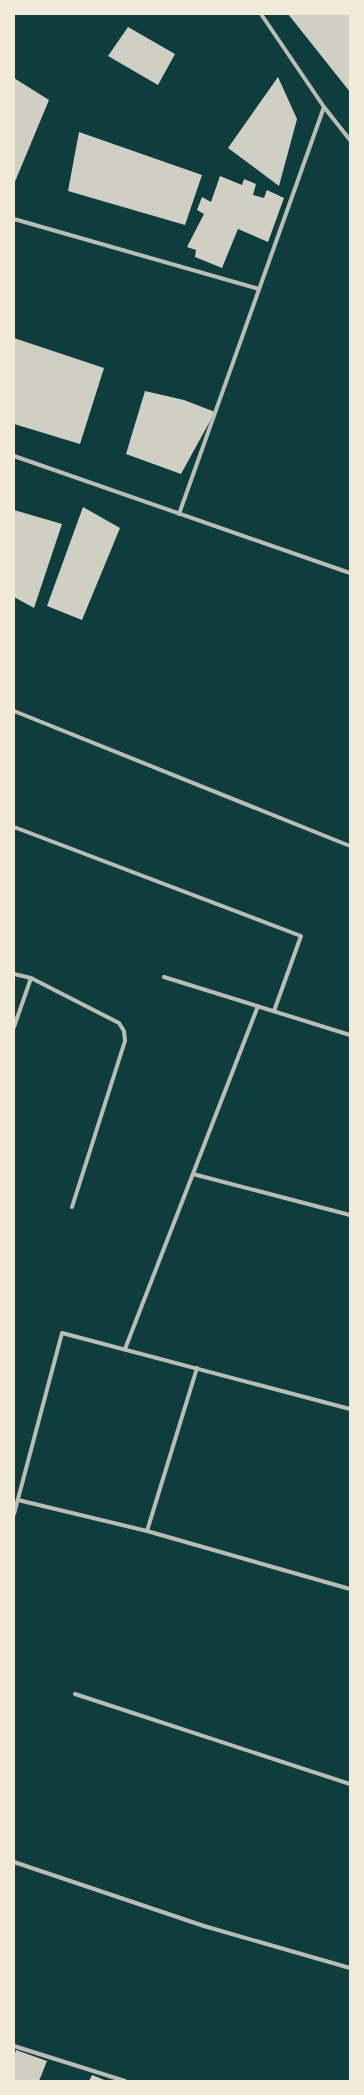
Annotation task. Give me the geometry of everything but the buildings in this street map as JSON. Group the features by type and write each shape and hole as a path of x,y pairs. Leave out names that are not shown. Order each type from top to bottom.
{"street":[{"path":"261,14 324,107 350,140"},
{"path":"179,514 324,107"},
{"path":"14,219 259,289"},
{"path":"14,456 350,573"},
{"path":"14,711 350,846"},
{"path":"14,827 301,936 274,1011"},
{"path":"14,974 31,978 119,1023 124,1030 125,1041 72,1207"},
{"path":"164,976 350,1035"},
{"path":"14,1027 31,978"},
{"path":"125,1349 258,1006"},
{"path":"193,1174 350,1215"},
{"path":"14,1514 62,1333 350,1409"},
{"path":"146,1531 197,1368"},
{"path":"18,1500 146,1531 350,1589"},
{"path":"74,1694 350,1784"},
{"path":"14,1862 204,1926 350,1968"},
{"path":"14,2046 125,2081"}]}
